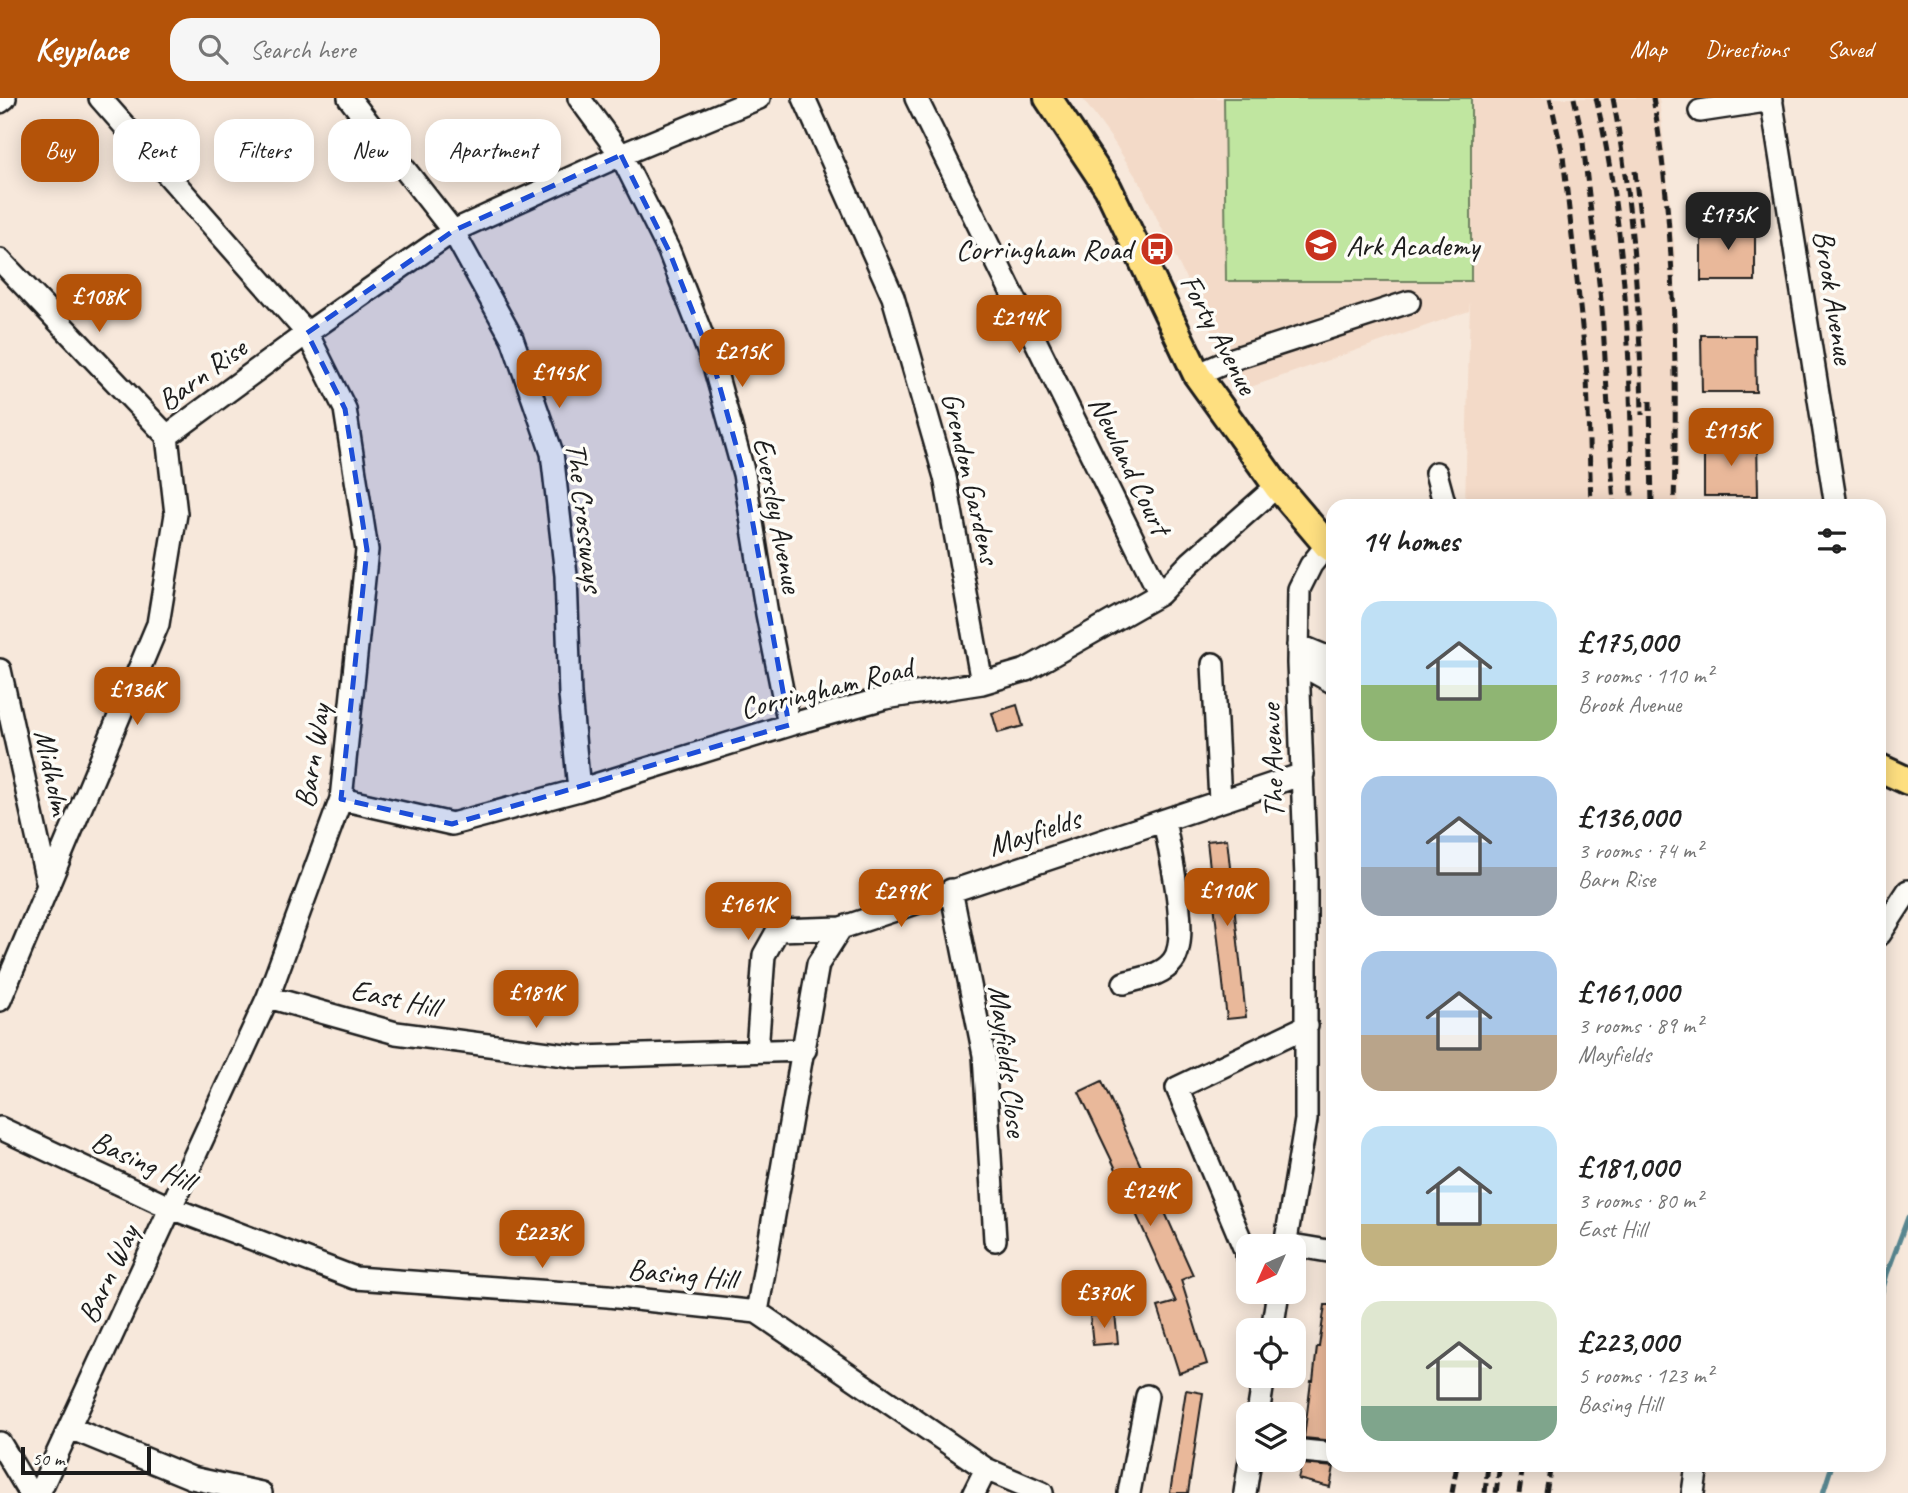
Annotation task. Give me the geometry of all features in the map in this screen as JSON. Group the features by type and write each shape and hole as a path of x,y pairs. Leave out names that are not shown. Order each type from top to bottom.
{"main road":[{"name":"Forty Avenue","path":"1048,98 1108,188 1196,375 1277,486 1326,542"},
{"path":"1886,771 1908,781"}],"street":[{"path":"0,102 5,98"},
{"name":"Barn Way","path":"39,1493 268,997 341,799 367,550 345,409 307,333 100,98"},
{"name":"The Crossways","path":"349,98 453,231 512,338 552,453 566,575 570,695 579,790"},
{"name":"Eversley Avenue","path":"579,98 621,155 669,251 713,366 744,474 789,725"},
{"name":"Barn Rise","path":"0,1000 158,624 176,514 167,436 307,333 453,231 621,155 759,98"},
{"name":"Grendon Gardens","path":"804,98 893,297 945,477 982,683"},
{"name":"Newland Court","path":"916,98 1160,594"},
{"path":"1700,111 1772,99"},
{"name":"Brook Avenue","path":"1772,99 1835,499"},
{"path":"0,260 167,436"},
{"path":"1196,375 1237,358 1409,302"},
{"path":"1436,473 1443,499"},
{"name":"Corringham Road","path":"341,799 452,824 579,790 885,698 982,683 1026,670 1160,594 1191,562 1277,486"},
{"name":"The Avenue","path":"1288,1234 1306,1121 1306,879 1298,654 1299,589 1311,565 1326,551"},
{"path":"1298,654 1326,659"},
{"path":"1298,654 1326,677"},
{"path":"1213,664 1220,802"},
{"name":"Midholm","path":"0,670 48,886"},
{"name":"Mayfields","path":"757,1051 764,955 778,930 841,928 1303,774"},
{"path":"1124,982 1162,971 1173,961 1180,948 1179,910 1164,820"},
{"name":"Mayfields Close","path":"951,890 984,1055 995,1240"},
{"path":"1886,925 1908,891"},
{"path":"757,1312 818,964 841,928"},
{"name":"East Hill","path":"268,997 396,1033 580,1057 805,1050"},
{"path":"1238,1234 1177,1088 1307,1026"},
{"name":"Basing Hill","path":"0,1128 171,1208 355,1278 608,1296 757,1312 986,1469 1042,1493"},
{"path":"1306,1248 1326,1251"},
{"path":"1129,1493 1147,1396"},
{"path":"70,1428 192,1478 261,1493"},
{"path":"0,1443 30,1493"},
{"path":"1306,1451 1326,1453"},
{"path":"974,1493 986,1469"},
{"path":"1245,1493 1249,1472"},
{"path":"1693,1493 1697,1472"}],"highlighted area":[{"path":"621,155 669,251 714,366 744,474 789,725 452,824 341,799 367,550 345,409 307,333 453,231"}],"shaded area":[{"path":"1082,98 1659,98 1675,253 1678,499 1465,499 1470,302 1469,311 1242,390 1141,185"}],"green space":[{"path":"1224,98 1471,98 1471,281 1226,281"}],"building":[{"path":"1701,224 1755,224 1755,281 1701,281"},
{"path":"1701,335 1755,335 1756,392 1702,392"},
{"path":"1704,439 1757,439 1758,496 1704,496"},
{"path":"1017,705 1023,726 998,733 992,713"},
{"path":"1227,839 1246,1017 1227,1019 1207,841"},
{"path":"1102,1081 1193,1275 1181,1280 1207,1364 1179,1373 1158,1307 1176,1302 1079,1092"},
{"path":"1326,1305 1326,1440 1306,1438 1317,1347"},
{"path":"1115,1314 1118,1343 1093,1345 1090,1316"},
{"path":"1186,1390 1203,1393 1188,1493 1170,1493"},
{"path":"1306,1464 1326,1466 1326,1472 1333,1472 1330,1487 1298,1479 1300,1472 1306,1472"}],"waterway":[{"path":"1886,1278 1908,1217"},
{"path":"1823,1493 1830,1472"}],"railway":[{"path":"1550,98 1563,156 1587,376 1591,499"},
{"path":"1574,98 1582,134 1602,309 1614,499"},
{"path":"1596,98 1615,199 1621,250 1628,352 1632,499"},
{"path":"1613,98 1634,256 1642,415"},
{"path":"1653,98 1671,250 1675,404 1674,499"},
{"path":"1635,171 1641,226"},
{"path":"1650,401 1652,499"},
{"path":"1452,1493 1456,1472"},
{"path":"1485,1493 1487,1472"},
{"path":"1496,1493 1499,1472"},
{"path":"1519,1493 1522,1472"},
{"path":"1546,1493 1550,1472"}],"place":[{"name":"Ark Academy","path":"1321,245"},
{"name":"Corringham Road","path":"1157,249"}]}
